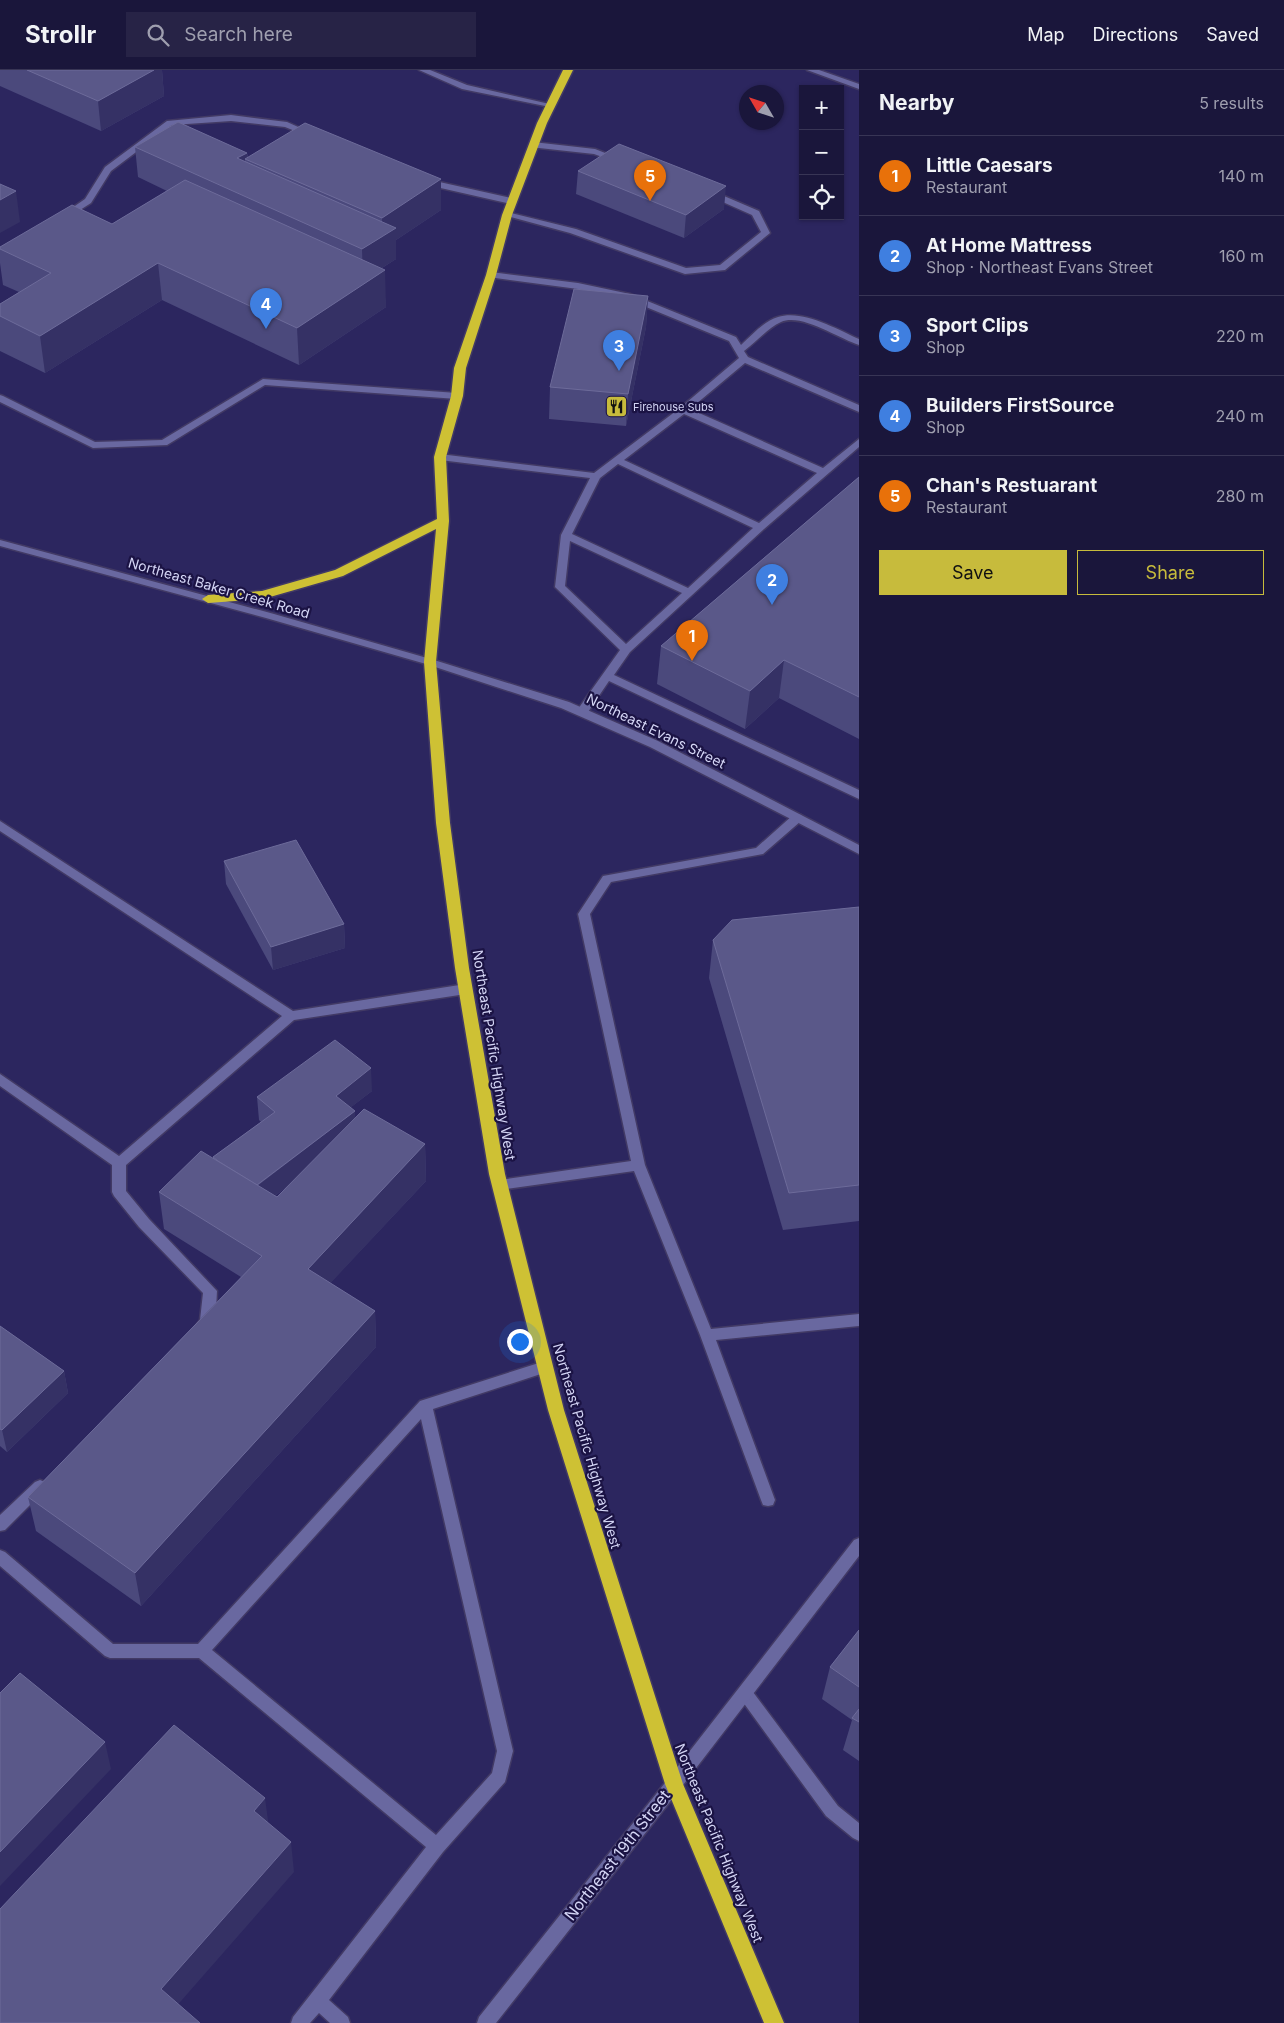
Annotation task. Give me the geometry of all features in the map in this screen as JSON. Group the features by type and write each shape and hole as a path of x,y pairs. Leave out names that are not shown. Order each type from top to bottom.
{"highway":[{"name":"Northeast Pacific Highway West","path":"568,70 550,105 509,208 492,275 460,368 457,396 440,457 443,521 430,662 443,823 466,989 500,1185 558,1419 674,1784 774,2023"},
{"path":"208,599 263,595 338,574 443,521"}],"street":[{"path":"424,70 465,86 550,105"},
{"path":"811,70 859,87"},
{"path":"57,221 88,201 108,169 170,123 231,118 287,125 314,136"},
{"path":"533,145 595,152 632,164"},
{"path":"415,177 509,208 685,271 722,268 766,233 756,213 704,191"},
{"path":"492,275 578,286 627,296 733,340 742,355 859,409"},
{"path":"626,650 560,587 566,535 596,476 683,410 780,319 794,318 811,322 859,342"},
{"path":"0,398 93,445 164,443 263,382 457,396"},
{"path":"683,410 824,472"},
{"path":"582,712 626,650 760,527 859,442"},
{"path":"440,457 596,476"},
{"path":"618,460 760,527"},
{"path":"566,535 690,593"},
{"name":"Northeast Baker Creek Road","path":"0,543 208,599 430,662"},
{"name":"Northeast Evans Street","path":"430,662 582,712 654,744 797,818 857,846"},
{"path":"609,676 859,794"},
{"path":"768,1500 707,1335 638,1165 584,914 606,879 759,851 797,818"},
{"path":"0,825 291,1016"},
{"path":"118,1163 291,1016 466,989"},
{"path":"0,1079 118,1163"},
{"path":"118,1163 119,1192 144,1223 210,1292 207,1322 192,1336"},
{"path":"500,1185 638,1165"},
{"path":"707,1335 859,1320"},
{"path":"202,1651 425,1405 545,1367"},
{"path":"299,2023 437,1846 499,1777 506,1750 425,1405"},
{"path":"0,1525 50,1476"},
{"name":"Northeast 19th Street","path":"485,2023 674,1784 859,1545"},
{"path":"0,1558 110,1651 202,1651 437,1846"},
{"path":"745,1693 832,1811 859,1833"},
{"path":"318,2001 342,2023"}],"shaded area":[{"path":"0,70 859,70 859,2023 0,2023"}],"building":[{"path":"27,70 154,70 98,101"},
{"path":"178,122 247,153 237,158 396,228 362,249 135,147"},
{"path":"305,123 441,179 382,218 245,159"},
{"path":"619,144 726,186 686,215 578,171"},
{"path":"185,180 385,270 297,328 158,263 40,336 0,316 0,304 51,273 0,249 0,247 72,205 112,224"},
{"path":"0,184 16,191 0,200"},
{"path":"574,289 648,296 628,394 550,387"},
{"path":"859,477 859,697 784,660 750,691 661,646"},
{"path":"296,840 344,924 271,947 224,861"},
{"path":"859,907 859,1185 789,1193 713,940 732,920"},
{"path":"335,1040 371,1068 336,1096 355,1111 257,1185 213,1157 275,1112 257,1097"},
{"path":"364,1109 425,1144 308,1269 375,1311 135,1573 28,1497 262,1256 159,1192 201,1151 277,1197"},
{"path":"0,1326 64,1371 2,1430 0,1429"},
{"path":"859,1630 859,1687 830,1667"},
{"path":"20,1673 105,1742 0,1852 0,1693"},
{"path":"859,1709 859,1722 852,1718"},
{"path":"174,1725 265,1798 254,1811 291,1842 161,1989 200,2023 0,2023 0,1909"}],"place":[{"name":"Chan's Restuarant","path":"650,201"},
{"name":"Builders FirstSource","path":"266,329"},
{"name":"Sport Clips","path":"619,371"},
{"name":"Firehouse Subs","path":"617,407"},
{"name":"At Home Mattress","path":"772,605"},
{"name":"Little Caesars","path":"692,661"}]}
